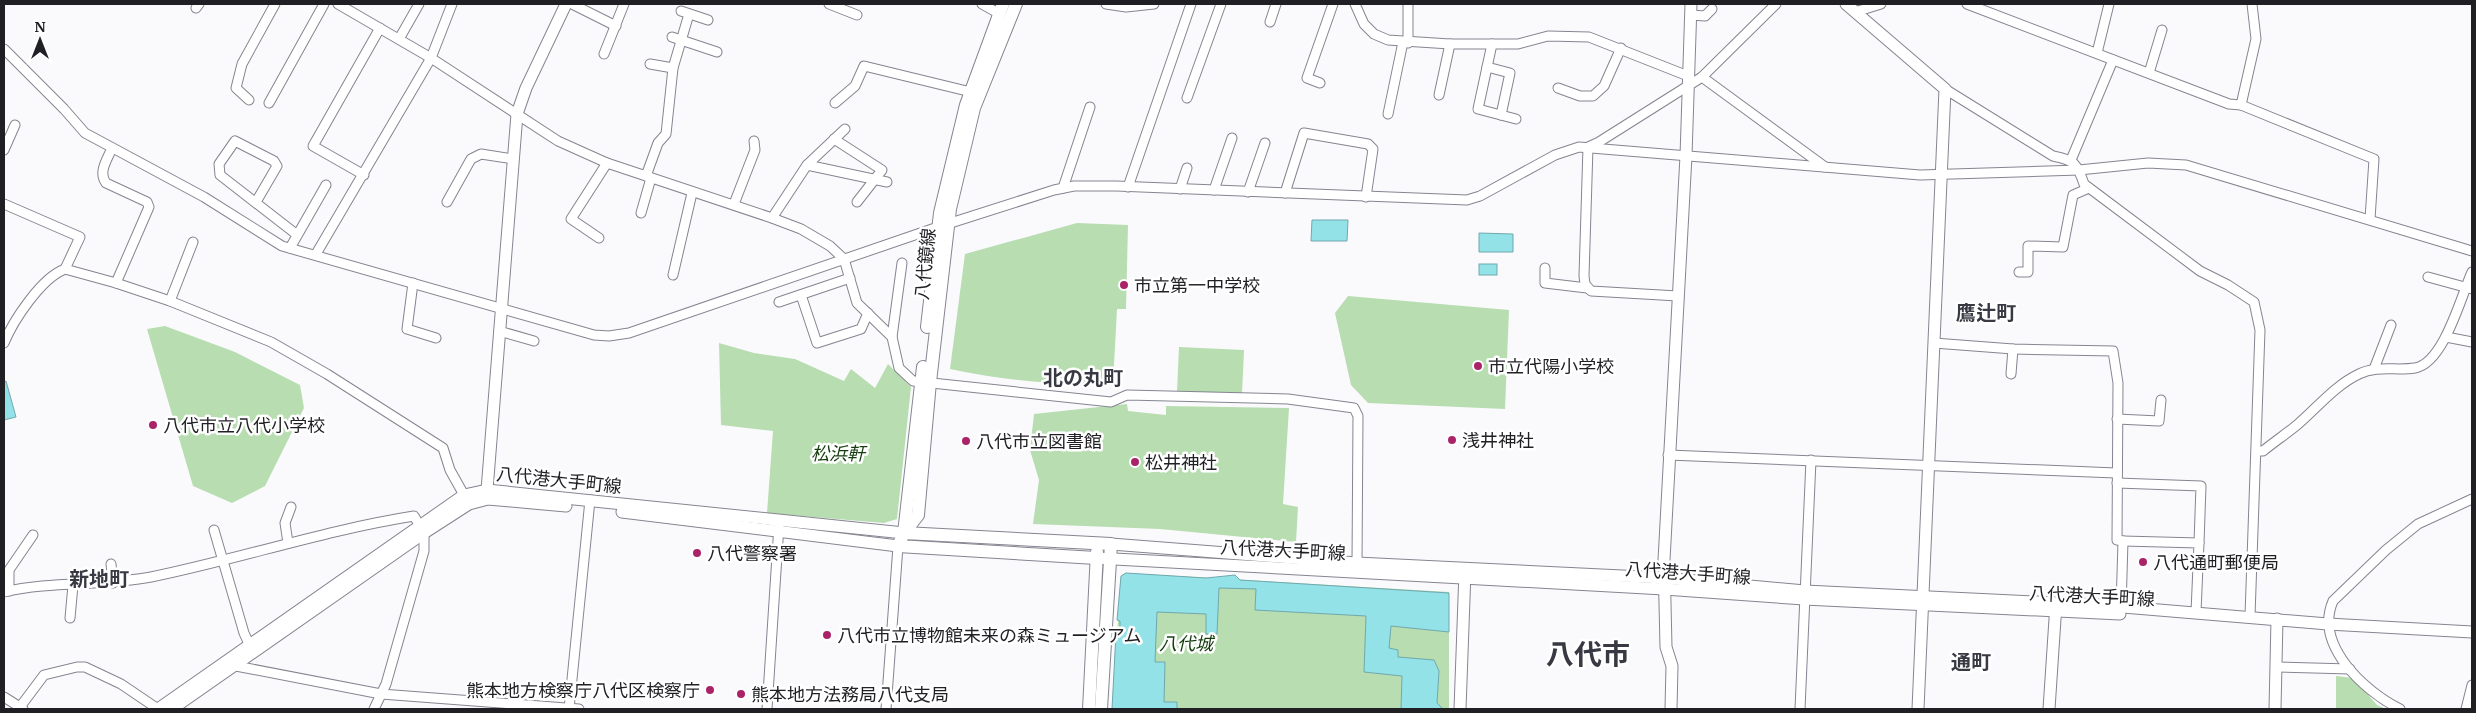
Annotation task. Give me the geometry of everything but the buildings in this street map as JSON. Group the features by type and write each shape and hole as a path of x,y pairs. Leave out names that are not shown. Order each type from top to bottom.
{"main road":[{"path":"487,490 517,114 526,88 566,4"},
{"name":"八代鏡線","path":"943,225 974,108 1016,4"},
{"name":"八代鏡線","path":"898,546 904,533 925,382 943,225 970,92 1001,8"},
{"path":"1851,8 1945,89 1918,709"},
{"path":"1671,709 1672,666 1666,647 1664,584 1668,455 1686,156 1691,10"},
{"name":"八代港大手町線","path":"172,709 233,663 422,529 464,495 487,490 779,526 898,546"},
{"name":"八代港大手町線","path":"158,709 233,663 250,646 422,529 469,504 488,499 590,504"},
{"name":"八代港大手町線","path":"779,526 904,533"},
{"path":"904,533 1111,544 1101,709"},
{"path":"1089,709 1097,544"},
{"name":"八代港大手町線","path":"1111,544 1357,563 1465,574"},
{"path":"898,546 1096,558"},
{"name":"八代港大手町線","path":"1096,558 1664,584 1804,595 2056,607 2250,622 2277,619"},
{"path":"1460,709 1465,574"},
{"path":"2049,709 2056,607"},
{"name":"八代港大手町線","path":"2056,607 2196,612 2328,624 2472,632"},
{"path":"2275,709 2277,619"}],"street":[{"path":"249,100 236,88 242,64 275,4"},
{"path":"269,103 324,4"},
{"path":"338,4 431,58 558,141 607,163 692,193 734,204 801,229 830,246 844,259 858,303 892,336"},
{"path":"353,13 358,4"},
{"path":"399,39 419,4"},
{"path":"316,254 431,58 452,4"},
{"path":"572,4 616,26"},
{"path":"604,54 624,4"},
{"path":"829,4 857,15"},
{"path":"982,4 1001,8"},
{"path":"1106,4 1126,6 1154,4"},
{"path":"1128,187 1191,4"},
{"path":"1187,98 1221,4"},
{"path":"1270,22 1276,4"},
{"path":"1320,83 1307,78 1333,4"},
{"path":"1355,4 1364,24 1374,34 1388,40 1450,44 1518,44 1548,36 1589,37 1621,48 1688,81"},
{"path":"1388,114 1405,42 1408,4"},
{"path":"1588,147 1599,142 1688,81 1702,77 1776,4"},
{"path":"1851,8 1881,4"},
{"path":"1967,4 1984,7 2113,60 2229,104 2241,105 2374,159 2370,219"},
{"path":"2097,53 2109,4"},
{"path":"2241,105 2256,39 2252,4"},
{"path":"1691,10 1705,16 1712,9"},
{"path":"641,213 648,177 658,143 666,134 673,68 681,40 685,12 708,20"},
{"path":"364,175 313,146 380,28"},
{"path":"2149,73 2162,30"},
{"path":"672,37 717,52"},
{"path":"1439,95 1450,44"},
{"path":"1492,44 1478,109 1516,119"},
{"path":"1558,88 1580,96 1593,96 1604,86 1621,48"},
{"path":"4,49 64,109 84,133 204,198 264,236 290,248 594,335 608,336 629,332 943,225 1063,188 1128,187 1467,200 1480,196 1555,155 1579,147 1942,176 2079,170 2148,163 2186,165 2472,251"},
{"path":"2071,160 2113,60"},
{"path":"650,64 673,68"},
{"path":"835,104 855,86 864,66 970,92"},
{"path":"1487,67 1510,73 1501,115"},
{"path":"1702,77 1825,167"},
{"path":"1945,89 2053,156 2071,160 2079,170 2084,184 2089,188 2200,271 2228,285 2254,302 2260,330 2250,616"},
{"path":"1063,188 1090,107"},
{"path":"4,150 15,125"},
{"path":"772,218 807,165 845,129"},
{"path":"1285,193 1304,133 1368,144 1373,149 1366,197"},
{"path":"1214,190 1232,138"},
{"path":"834,139 882,170 857,202"},
{"path":"256,202 277,166 274,161 235,141 219,164 218,171 220,176 296,234"},
{"path":"734,204 755,150 754,141"},
{"path":"1248,192 1265,143"},
{"path":"1587,288 1584,276 1588,147"},
{"path":"112,148 103,170 102,178 106,183 147,202 149,207 116,283"},
{"path":"447,202 471,160 481,154 513,159"},
{"path":"599,238 571,219 607,163"},
{"path":"807,165 887,182"},
{"path":"1180,189 1187,168"},
{"path":"290,248 296,234 326,185"},
{"path":"2028,272 2028,246 2063,247 2073,196 2089,188"},
{"path":"673,275 692,193"},
{"path":"4,204 80,237 65,270"},
{"path":"170,301 193,242"},
{"path":"902,263 892,336 899,368 913,381 1111,402 1127,395 1288,399 1354,408 1358,416 1357,563"},
{"path":"1545,268 1545,283 1587,288 1591,291 1678,296"},
{"path":"4,343 11,327 35,295 57,272 65,270 116,283 170,301 270,342 327,374 443,448 450,470 464,495"},
{"path":"2257,451 2263,451 2296,426 2346,381 2359,374 2374,369 2417,368 2434,356 2446,337 2469,288 2472,272"},
{"path":"2428,277 2469,288"},
{"path":"779,302 850,278"},
{"path":"413,283 402,328 436,338"},
{"path":"801,294 817,344 861,329 868,313"},
{"path":"2374,369 2391,325"},
{"path":"499,331 534,341"},
{"path":"2446,337 2472,342"},
{"path":"1934,343 2013,349 2113,351 2118,383 2117,540 2199,543"},
{"path":"2011,374 2013,349"},
{"path":"2117,419 2159,421 2161,400"},
{"path":"1668,455 2116,473"},
{"path":"1800,709 1811,460"},
{"path":"2117,483 2201,486 2196,612"},
{"path":"2400,709 2380,699 2350,669 2333,645 2328,624 2328,612 2333,601 2386,550 2418,524 2472,499"},
{"path":"233,663 380,694 572,709 590,504"},
{"path":"288,543 285,523 291,507"},
{"path":"33,535 9,570 7,591 113,583 223,560 363,524 414,516 422,529 424,551 386,684 374,709"},
{"path":"767,709 779,526"},
{"path":"214,530 244,633 250,646"},
{"path":"2121,608 2123,541"},
{"path":"886,709 898,546"},
{"path":"111,564 113,583"},
{"path":"70,618 72,585"},
{"path":"4,697 22,708 44,675 77,667 85,668 121,684 158,709"},
{"path":"2276,667 2350,669"},
{"path":"2466,709 2472,685"}],"green space":[{"path":"1077,223 1128,225 1126,309 1117,309 1113,384 1071,384 1031,381 991,377 950,369 965,254"},
{"path":"1348,296 1509,310 1505,409 1368,403 1351,385 1335,313"},
{"path":"165,326 235,352 300,385 304,408 265,486 232,503 193,486 147,329"},
{"name":"松浜軒","path":"719,343 754,353 795,359 844,381 851,369 875,388 888,364 911,387 897,519 884,523 767,513 773,431 721,425"},
{"path":"1179,347 1244,350 1242,394 1177,392"},
{"path":"1127,404 1128,411 1166,415 1166,406 1289,408 1283,504 1298,507 1296,542 1160,529 1033,524 1039,480 1030,450 1034,414"},
{"name":"八代城","path":"1126,573 1449,592 1449,709 1112,709 1121,577"},
{"path":"2336,676 2353,678 2377,705 2386,709 2336,709"}],"water":[{"path":"1312,220 1348,220 1347,241 1311,241"},
{"path":"1479,233 1513,234 1513,252 1479,252"},
{"path":"1479,264 1497,264 1497,275 1479,275"},
{"path":"6,381 16,417 4,420 4,382"},
{"path":"1126,573 1206,578 1235,575 1240,580 1449,593 1449,632 1391,626 1389,648 1398,650 1398,657 1434,660 1439,671 1437,703 1443,709 1401,709 1402,676 1364,672 1366,616 1255,610 1256,589 1219,588 1217,634 1206,634 1206,614 1157,612 1155,662 1165,662 1164,702 1177,702 1177,709 1112,709 1116,633 1120,632 1120,621 1117,620 1121,576"}],"place":[{"name":"市立第一中学校","path":"1124,285"},
{"name":"市立代陽小学校","path":"1478,366"},
{"name":"八代市立八代小学校","path":"153,425"},
{"name":"浅井神社","path":"1452,440"},
{"name":"八代市立図書館","path":"966,441"},
{"name":"松井神社","path":"1135,462"},
{"name":"八代警察署","path":"697,553"},
{"name":"八代通町郵便局","path":"2143,562"},
{"name":"八代市立博物館未来の森ミュージアム","path":"827,635"},
{"name":"熊本地方検察庁八代区検察庁","path":"710,690"},
{"name":"熊本地方法務局八代支局","path":"741,694"}],"district":[{"name":"鷹辻町","path":"1986,312"},
{"name":"北の丸町","path":"1083,377"},
{"name":"新地町","path":"99,578"},
{"name":"八代市","path":"1588,654"},
{"name":"通町","path":"1971,661"}]}
